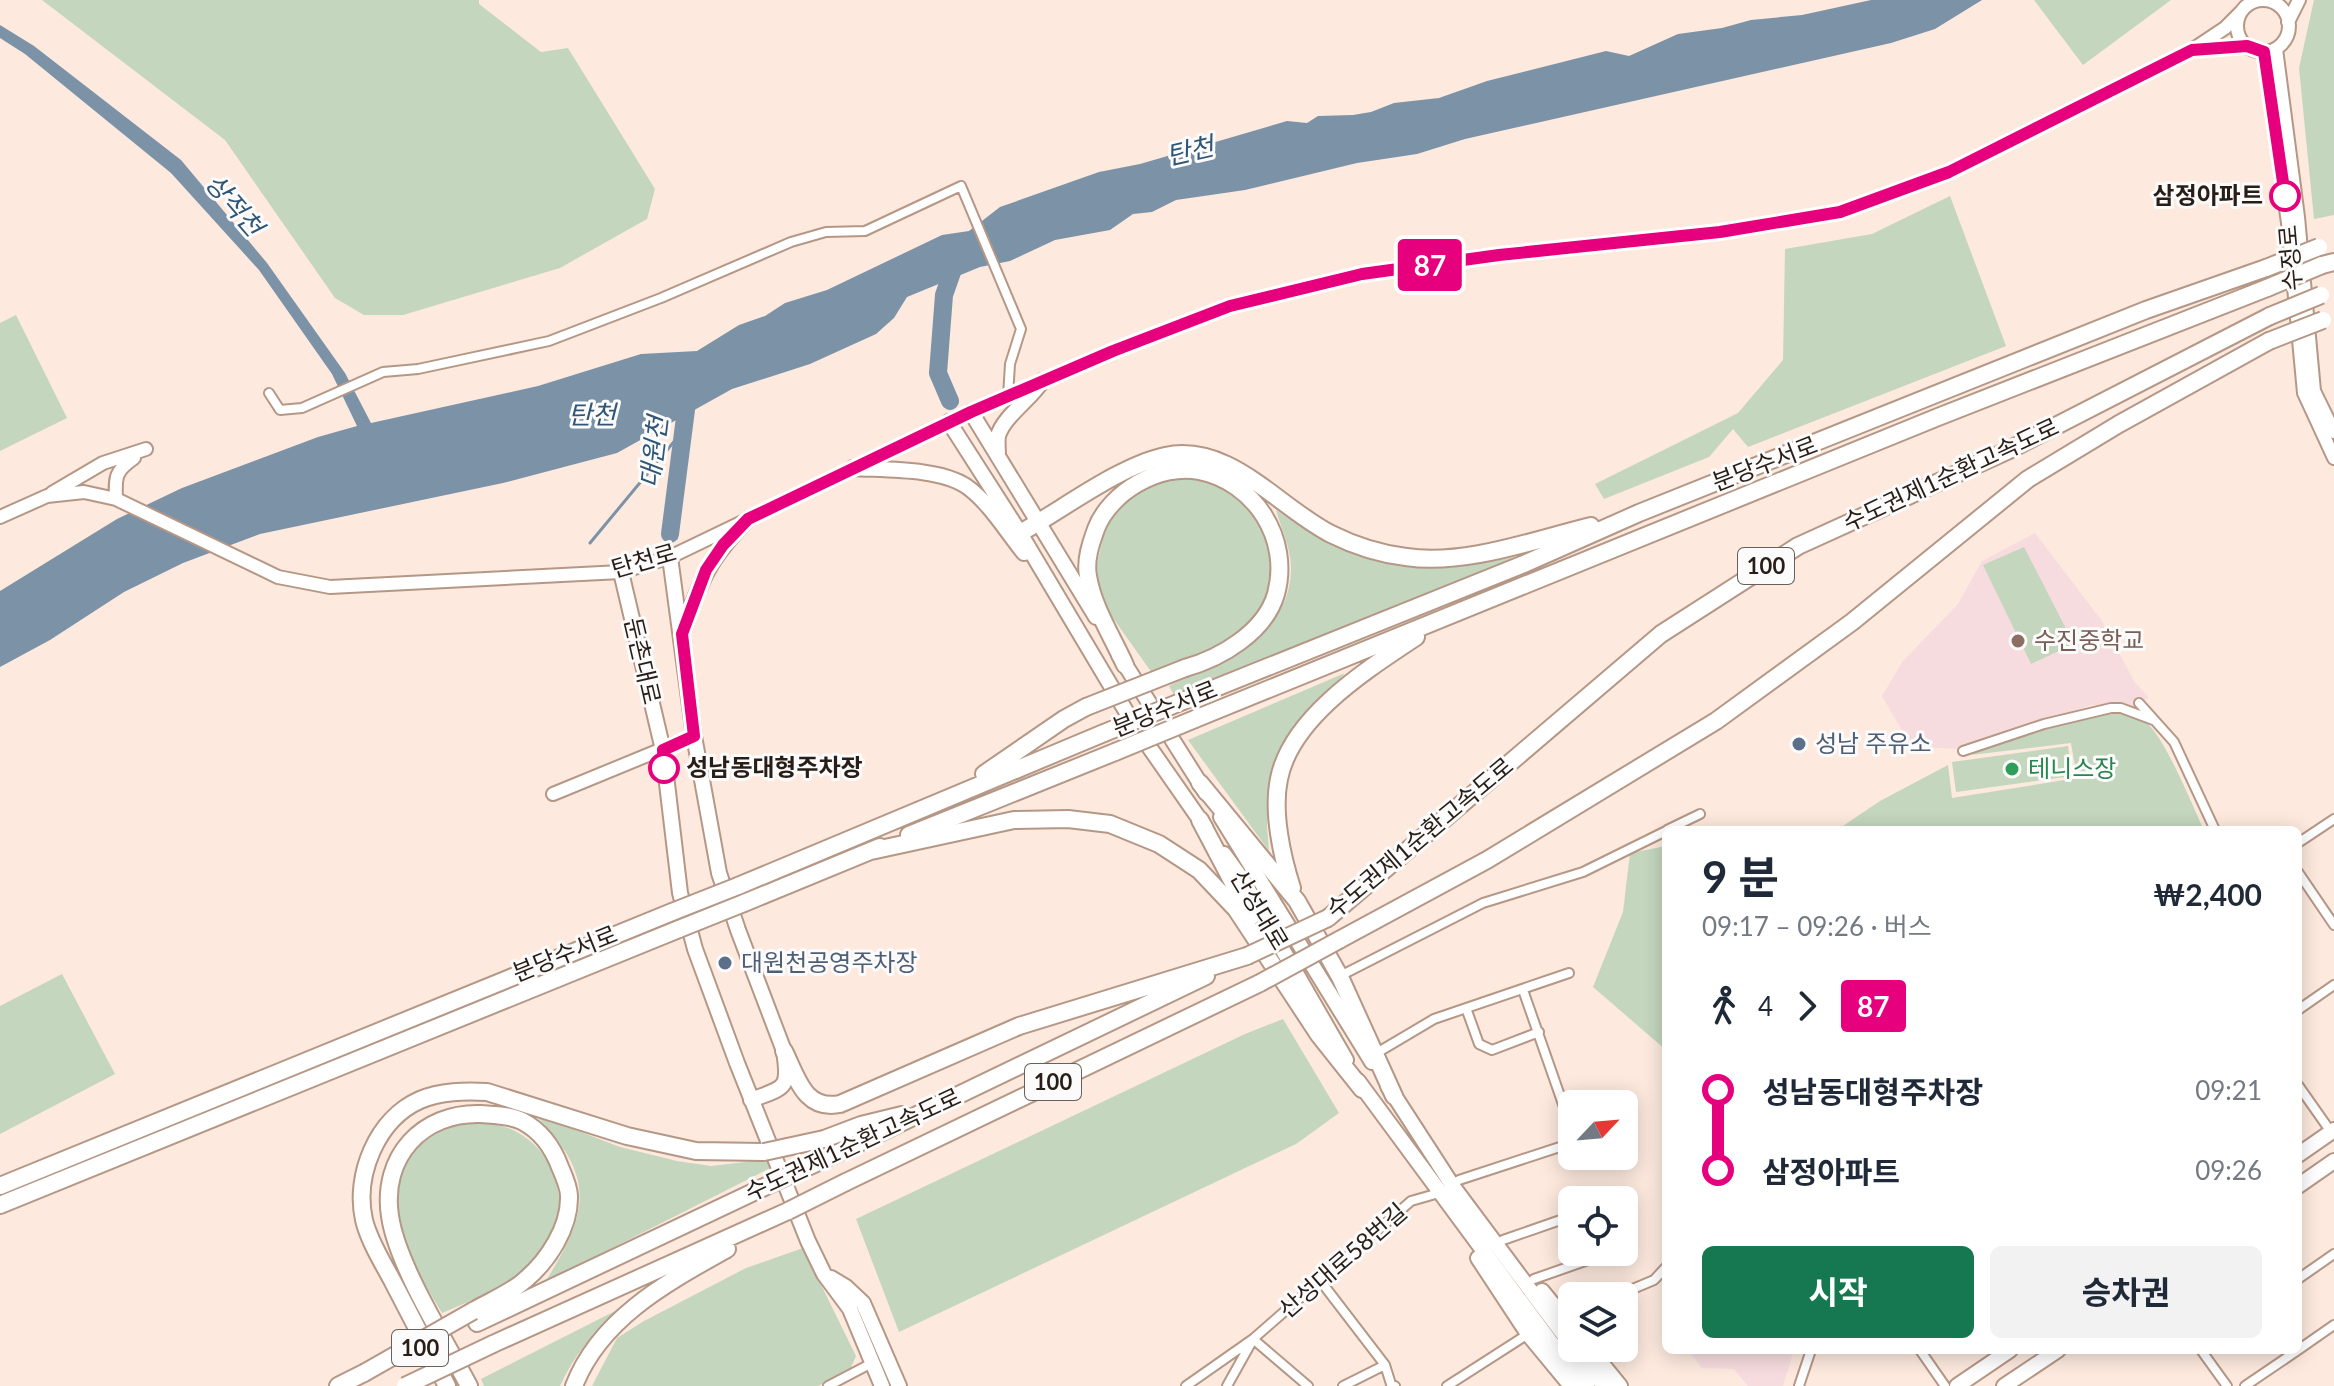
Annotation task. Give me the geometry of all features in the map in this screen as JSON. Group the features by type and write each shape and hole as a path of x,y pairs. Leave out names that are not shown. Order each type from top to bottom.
{"highway":[{"name":"분당수서로","path":"0,1186 1524,564 1639,513 2146,310 2327,245"},
{"name":"분당수서로","path":"0,1205 2150,332 2328,264"},
{"name":"수도권제1순환고속도로","path":"338,1386 475,1317 834,1155 1328,918 1661,634 1798,546 2007,451 2270,316 2327,293"},
{"name":"수도권제1순환고속도로","path":"405,1386 788,1211 946,1132 1260,983 1487,860 1716,721 1852,622 2028,479 2182,388 2269,341 2329,319"},
{"path":"1020,533 1138,465 1166,456 1193,455 1221,462 1332,534 1370,549 1406,558 1451,559 1639,513"},
{"path":"952,795 1064,719 1086,707 1201,663 1231,647 1257,626 1273,604 1281,576 1279,548 1265,516 1250,496 1223,478 1196,470 1146,478 1122,492 1102,513 1090,545 1087,573 1094,600 1125,665"},
{"path":"1297,901 1284,863 1278,829 1279,779 1292,747 1310,722 1357,675 1449,616"},
{"path":"1200,783 1297,901 1340,977 1394,1096"},
{"path":"871,851 1014,820 1068,819 1110,824 1159,844 1199,870 1236,909 1319,1035 1362,1089"},
{"path":"1200,820 1277,968"},
{"path":"784,1051 805,1094 822,1105 840,1104 989,1037 1053,1014 1247,956"},
{"path":"447,1386 364,1220 363,1192 367,1162 378,1137 394,1118 418,1101 440,1094 487,1092 641,1139 696,1151 764,1152 824,1139 861,1125 935,1107"},
{"path":"469,1386 393,1236 388,1195 394,1165 406,1146 425,1129 447,1118 470,1114 498,1115 522,1121 542,1135 555,1153 569,1193 568,1209 557,1241 540,1265 525,1281 475,1317"},
{"path":"574,1386 594,1350 625,1314 660,1286 788,1211"}],"main road":[{"path":"2192,50 2247,46 2270,50 2287,34 2288,22 2299,0"},
{"path":"2247,46 2238,30 2241,12 2257,1 2274,3 2284,11 2288,22"},
{"name":"탄천로","path":"118,500 278,577 330,587 621,572 670,557 971,412 1113,351 1230,306 1362,274 1499,255 1720,232 1840,212 1949,172 2192,50 2225,28 2241,12"},
{"name":"수정로","path":"2270,50 2298,217 2314,391 2329,407 2334,432"},
{"name":"수정로","path":"2270,50 2304,393 2334,458"},
{"path":"998,456 998,434 1042,381"},
{"name":"산성대로","path":"971,412 1394,1096 1454,1188 1558,1319"},
{"name":"산성대로","path":"949,422 1020,533 1136,728 1242,879 1362,1089 1439,1193 1558,1321"},
{"path":"0,517 47,496 103,463 146,449 124,465 115,478 118,500 84,492 47,496"},
{"path":"853,468 942,476 964,485 985,502 1043,576"},
{"path":"682,634 706,570 723,545 748,519"},
{"name":"둔촌대로","path":"670,557 694,736 719,873 784,1051"},
{"name":"둔촌대로","path":"621,572 663,750 680,893 695,949 751,1100"},
{"path":"553,794 694,736"},
{"path":"784,1051 788,1076 785,1084 751,1100 808,1241 824,1274 850,1309 882,1386"},
{"path":"1394,1096 1534,1279 1558,1317"},
{"path":"2302,1152 2332,1131"},
{"path":"2302,1183 2334,1161"},
{"path":"1439,1193 1494,1285 1528,1334 1571,1386"},
{"path":"824,1274 846,1287 863,1303 899,1386"},
{"path":"1957,1386 2004,1354"},
{"path":"2004,1386 2052,1354"},
{"name":"산성대로","path":"1578,1362 1587,1386"},
{"name":"산성대로","path":"1585,1362 1604,1386"},
{"path":"1600,1362 1620,1386"}],"street":[{"path":"269,393 280,410 302,408 383,372 418,369 549,341 661,298 791,242 826,232 865,231 961,186 1021,329 1010,364 1008,396"},
{"path":"2139,703 2174,742 2213,826"},
{"path":"1963,751 2044,724 2111,708 2121,708 2153,720"},
{"path":"1675,826 1700,814"},
{"path":"2302,840 2334,819"},
{"path":"1340,977 1483,903 1583,872 1662,832"},
{"path":"2302,878 2334,925"},
{"path":"1375,1054 1434,1019 1569,973"},
{"path":"2302,1007 2334,985"},
{"path":"1523,990 1559,1090"},
{"path":"1466,1008 1479,1044 1492,1050 1539,1032"},
{"path":"2302,1090 2332,1131"},
{"path":"1459,1180 1558,1148"},
{"name":"산성대로58번길","path":"1186,1386 1253,1339 1411,1201 1439,1193"},
{"path":"1503,1240 1558,1221"},
{"path":"2302,1276 2334,1254"},
{"path":"1534,1279 1571,1266"},
{"path":"1638,1287 1654,1280 1662,1271"},
{"path":"1319,1279 1385,1365 1392,1385"},
{"path":"2302,1347 2334,1325"},
{"path":"1447,1386 1528,1334"},
{"path":"1227,1386 1253,1339 1308,1386"},
{"path":"1799,1386 1810,1354"},
{"path":"1923,1354 1945,1386"},
{"path":"2204,1354 2227,1386"},
{"path":"2245,1386 2292,1354"},
{"path":"828,1386 872,1363"},
{"path":"1343,1386 1385,1365"}],"shaded area":[{"name":"수진중학교","path":"2035,533 2102,621 2134,681 2148,697 2136,709 2092,705 1955,749 1911,746 1882,696 1903,661 1958,604 1982,561"},
{"path":"1691,1354 1793,1354 1783,1386 1748,1386 1734,1369 1702,1368"}],"green space":[{"path":"42,0 479,0 479,4 541,52 568,48 655,189 647,219 560,268 403,315 364,315 335,298 225,140"},
{"path":"2034,0 2171,0 2083,65"},
{"path":"2314,0 2334,0 2334,215 2314,219 2299,68"},
{"path":"1950,196 2006,346 1748,447 1733,429 1709,457 1604,499 1595,484 1738,413 1783,360 1785,249 1872,234"},
{"path":"16,315 67,418 0,451 0,323"},
{"path":"1191,476 1236,495 1255,513 1270,547 1270,583 1255,617 1242,631 1210,651 1152,673 1098,597 1097,565 1105,527 1122,503 1149,484"},
{"path":"1276,510 1334,544 1397,564 1442,568 1516,557 1174,695 1169,686 1249,643 1278,613 1287,593 1291,563"},
{"path":"2024,547 2074,644 2031,664 1983,565"},
{"path":"1345,673 1273,780 1267,826 1269,851 1188,740"},
{"path":"2110,713 2138,719 2146,723 2161,741 2202,826 1843,826 1880,801 1948,765 1952,798 2077,778 2071,743 1971,755 2014,737"},
{"name":"테니스장","path":"2068,746 2072,776 1956,792 1952,762"},
{"path":"1662,847 1662,1047 1593,987 1623,912 1630,853"},
{"path":"62,974 115,1074 0,1134 0,1006"},
{"path":"1283,1019 1339,1113 1296,1144 899,1332 856,1219 1245,1034"},
{"path":"534,1114 620,1147 677,1161 711,1166 784,1161 545,1282 571,1235 580,1195 577,1176 568,1156"},
{"path":"473,1121 515,1131 531,1141 543,1155 557,1186 557,1220 552,1237 542,1253 521,1273 496,1289 442,1313 402,1239 396,1208 397,1189 410,1157 421,1144 453,1126"},
{"path":"803,1248 856,1356 849,1372 818,1386 592,1386 617,1338 746,1268"},
{"path":"621,1308 586,1344 560,1386 484,1386 481,1379"}],"water":[{"name":"탄천","path":"1871,0 1982,0 1935,29 1891,43 1465,139 1417,154 1357,163 1245,190 1176,200 1152,212 1133,214 1110,230 1055,240 1010,261 980,267 907,297 894,318 876,334 810,364 732,389 617,453 503,483 260,534 183,563 124,592 50,640 0,667 0,591 117,519 182,488 318,437 357,426 332,374 259,270 171,173 25,54 0,38 0,25 34,46 181,160 267,263 345,373 371,423 538,386 641,354 697,351 739,325 765,316 785,303 827,290 942,235 969,231 1000,207 1099,172 1140,164 1287,121 1307,123 1318,116 1353,115 1394,103 1439,98 1487,81 1606,51 1629,56 1678,34 1751,20 1802,15"}],"waterway":[{"path":"950,401 938,373 944,295 956,261"},
{"name":"대원천","path":"670,534 688,394"},
{"path":"590,543 682,432"}],"bus line":[{"name":"87","path":"664,768 663,750 694,736 682,634 706,570 723,545 748,519 971,412 1113,351 1230,306 1362,274 1499,255 1720,232 1840,212 1949,172 2192,50 2247,46 2264,52 2285,196"}],"place":[{"name":"삼정아파트","path":"2285,196"},
{"name":"수진중학교","path":"2018,641"},
{"name":"성남 주유소","path":"1799,744"},
{"name":"성남동대형주차장","path":"664,768"},
{"name":"테니스장","path":"2012,769"},
{"name":"대원천공영주차장","path":"725,963"}],"water label":[{"name":"상적천","path":"234,205"}]}
